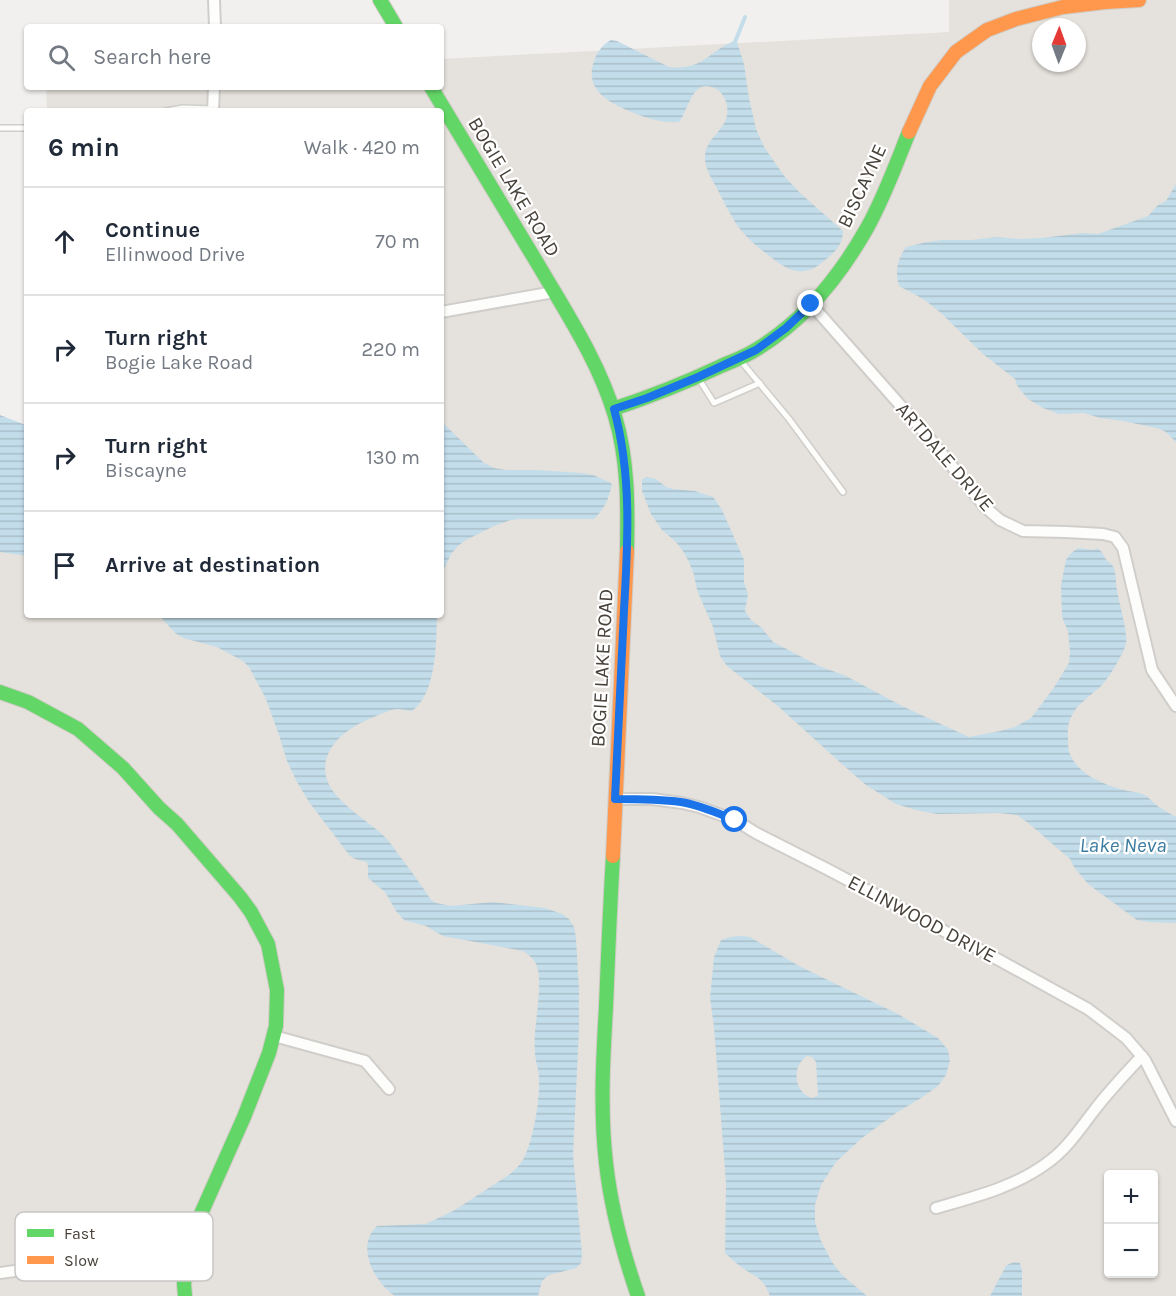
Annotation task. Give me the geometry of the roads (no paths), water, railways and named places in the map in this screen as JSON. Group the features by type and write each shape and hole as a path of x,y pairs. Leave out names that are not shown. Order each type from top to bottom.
{"street":[{"path":"214,0 214,24"},
{"path":"380,0 394,24"},
{"name":"BISCAYNE","path":"614,409 698,377 756,350 786,328 820,296 867,228 930,86 956,52 987,30 1016,19 1063,7 1139,0"},
{"path":"213,108 214,90"},
{"name":"BOGIE LAKE ROAD","path":"433,90 444,108"},
{"name":"BOGIE LAKE ROAD","path":"444,109 554,292 598,371 614,409 624,455 627,504 626,581 603,1092 604,1143 611,1201 622,1248 638,1296"},
{"path":"444,311 554,292"},
{"name":"ARTDALE DRIVE","path":"811,304 930,439 985,507 1000,520 1023,531 1103,534 1115,537 1123,548 1152,670 1176,706"},
{"path":"0,692 28,702 78,729 123,768 159,808 177,824 240,897 268,944 277,990 274,1036 248,1106 202,1212"},
{"name":"ELLINWOOD DRIVE","path":"615,799 682,802 735,820 1088,1009 1126,1038 1142,1056 1176,1121"},
{"path":"274,1036 365,1061 389,1089"},
{"path":"936,1208 1021,1180 1048,1163 1070,1143 1113,1087 1142,1056"},
{"path":"0,1273 15,1271"},
{"path":"184,1281 185,1296"}],"lane":[{"path":"0,128 24,128"},
{"path":"739,358 789,418 843,492"},
{"path":"698,377 714,403 760,383"}],"water":[{"path":"611,40 669,67 689,66 704,60 725,45 737,42 744,64 756,129 764,147 785,177 800,193 843,231 840,245 834,252 816,267 794,271 781,265 753,243 733,219 705,163 707,148 726,120 727,104 723,95 714,88 701,87 694,94 679,122 654,119 621,107 606,99 595,87 592,79 595,58 603,46"},
{"path":"1176,184 1176,442 1166,432 1157,428 1084,413 1059,414 1043,408 1028,399 1018,387 1015,379 983,354 942,314 925,300 899,286 898,266 906,247 942,240 997,237 1019,239 1083,233 1098,234 1148,216 1158,205 1166,201"},
{"path":"0,415 24,425 24,556 0,552"},
{"path":"444,424 484,463 494,468 581,473 593,475 612,485 607,502 594,519 511,520 466,540 451,554 444,569"},
{"name":"Lake Neva","path":"647,477 656,479 666,487 695,491 713,497 722,510 744,560 744,582 748,594 745,611 773,642 969,737 1015,727 1031,718 1053,689 1069,663 1068,631 1062,617 1061,585 1066,560 1078,548 1093,550 1097,548 1101,551 1113,566 1126,632 1126,644 1107,679 1072,714 1068,729 1069,750 1073,760 1085,773 1116,788 1144,795 1176,817 1176,923 1137,920 1088,884 1070,859 1017,815 937,814 916,810 896,804 866,785 779,707 727,666 720,656 713,627 697,590 689,562 676,542 662,530 651,514 642,491 642,479"},
{"path":"162,618 437,618 434,667 431,680 420,703 412,711 391,710 353,727 332,748 327,757 325,773 336,795 387,840 431,900 451,906 493,902 545,908 562,914 574,927 579,990 579,1030 573,1155 582,1254 581,1263 576,1268 549,1275 542,1281 538,1296 395,1296 387,1290 374,1273 367,1253 371,1234 377,1226 426,1224 455,1210 510,1174 523,1160 533,1132 539,1088 535,1055 539,994 536,964 523,951 443,936 426,926 404,920 385,892 368,878 367,862 350,856 309,802 287,761 266,699 249,667 243,661 217,647 183,638 175,633"},
{"path":"730,937 750,937 799,966 898,1014 938,1038 948,1050 950,1060 946,1075 938,1086 862,1138 836,1162 821,1185 815,1205 815,1222 821,1241 842,1275 867,1296 770,1296 761,1280 725,1253 726,1183 710,998 714,957 721,940","holes":["807,1056 812,1057 816,1062 818,1096 812,1098 801,1091 797,1079 798,1066 802,1060"]},
{"path":"1015,1262 1020,1263 1022,1271 1022,1296 990,1296 1006,1266"}],"waterway":[{"path":"735,42 745,17"}]}
